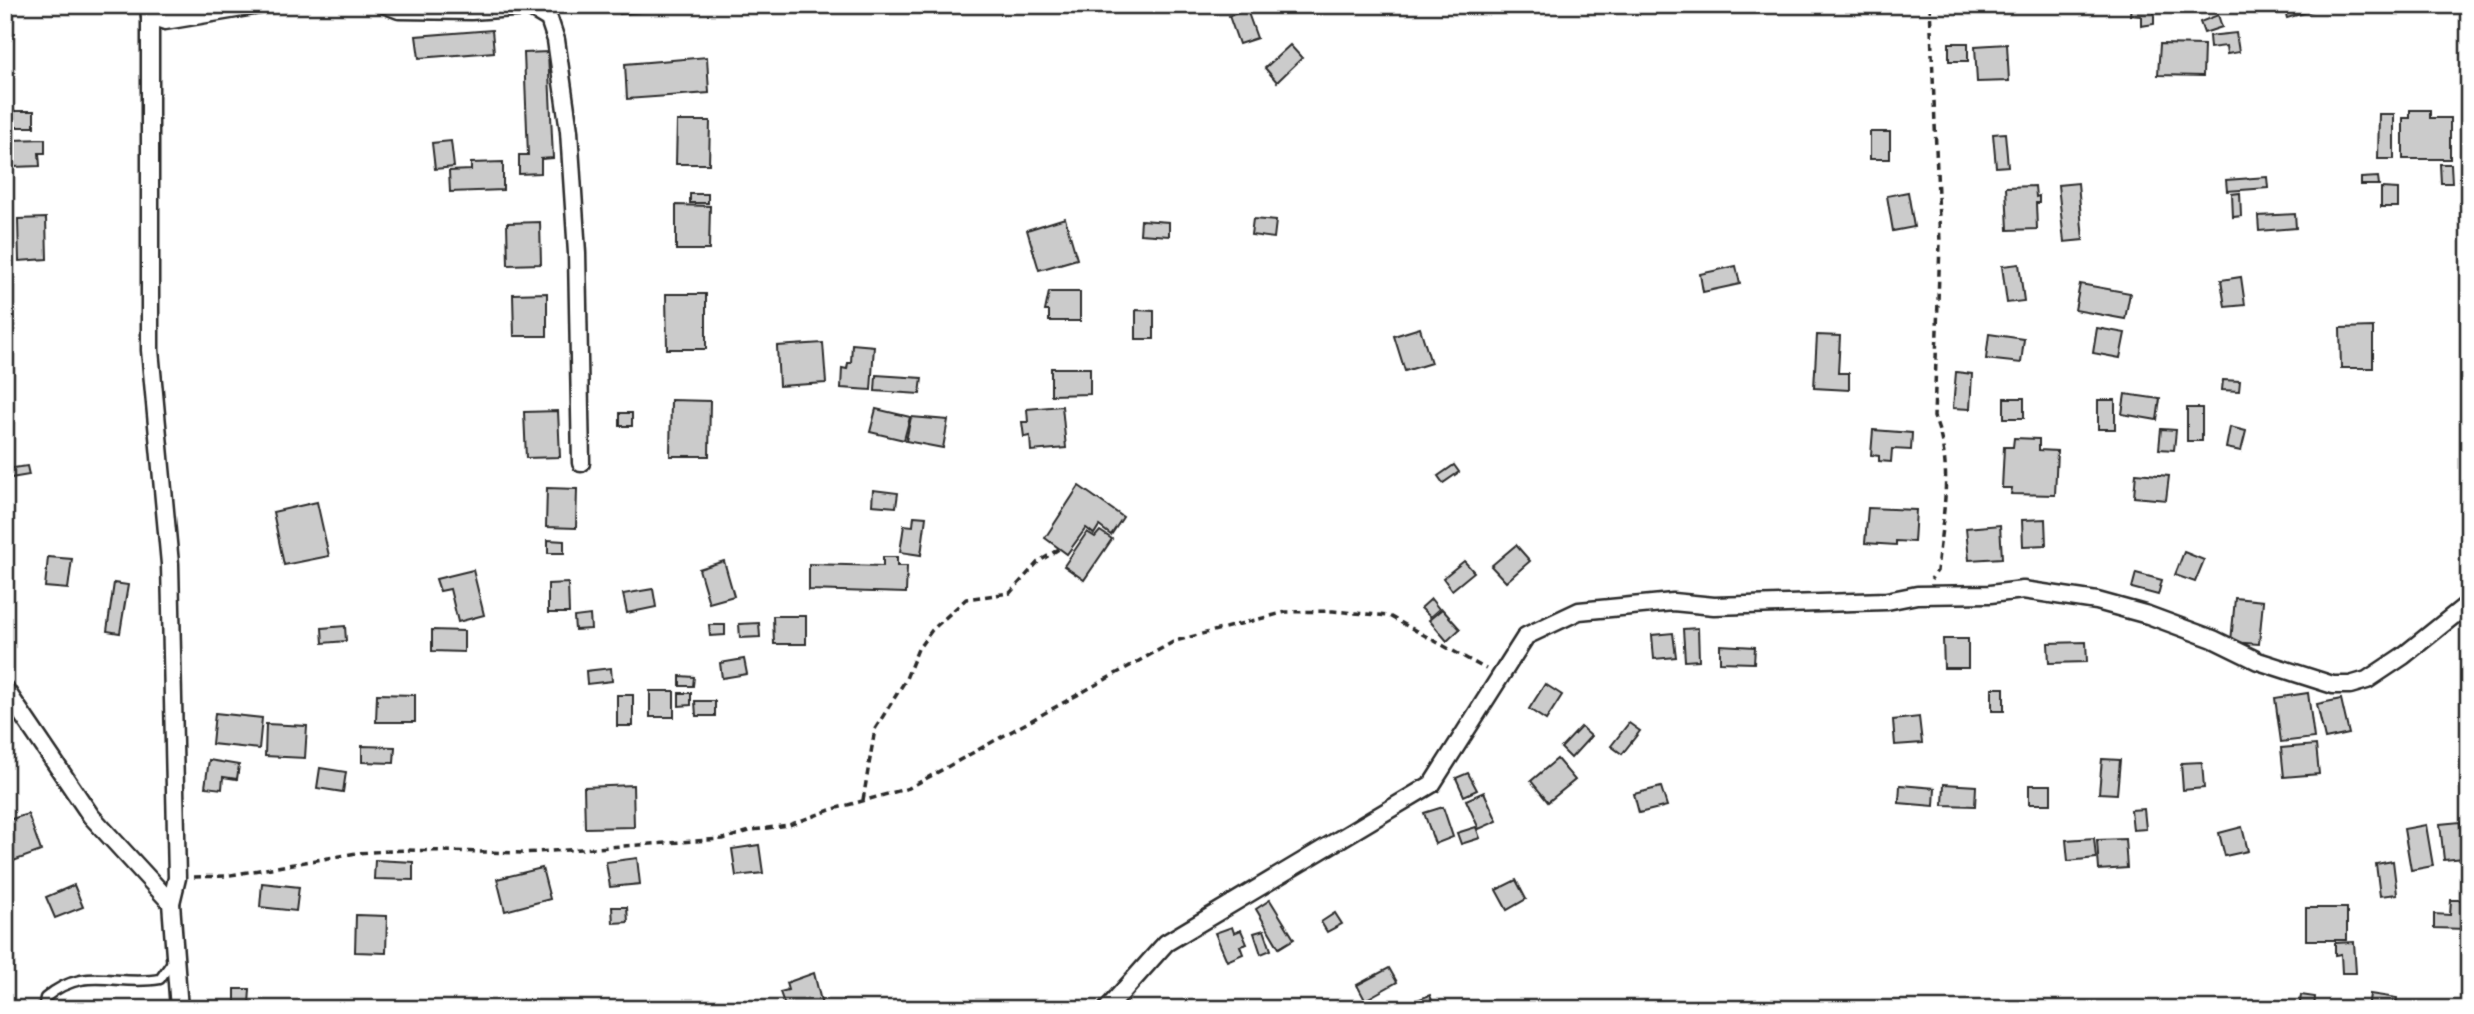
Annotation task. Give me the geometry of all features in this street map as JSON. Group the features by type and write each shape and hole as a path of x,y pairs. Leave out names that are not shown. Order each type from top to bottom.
{"street":[{"path":"150,11 164,21 260,5"},
{"path":"386,5 400,10 459,11 529,7 548,19 556,40 569,131 577,253 581,463"},
{"path":"150,11 150,350 170,564 177,878 171,903 179,1009"},
{"path":"1107,1009 1166,943 1432,784 1526,636 1579,611 1673,602 1714,606 1887,601 1917,595 1990,594 2023,590 2097,601 2213,639 2258,661 2341,685 2367,680 2403,656 2469,603"},
{"path":"5,689 91,816 171,903"}],"lane":[{"path":"43,1009 45,998 72,980 160,979 171,967 176,949"}],"path":[{"path":"1917,595 1937,571 1948,476 1944,442 1934,416 1940,243 1930,5"},
{"path":"863,800 874,729 905,681 918,649 932,631 966,598 1010,593 1038,562 1059,549"},
{"path":"177,878 225,876 357,853 405,850 522,853 723,839 752,830 789,825 908,788 1175,641 1286,612 1333,611 1389,617 1437,644 1457,651 1500,677"}],"building":[{"path":"620,5 701,5 701,7 620,14"},
{"path":"2131,5 2154,5 2154,24 2141,26 2141,16 2130,15"},
{"path":"2283,5 2313,5 2314,10 2287,18"},
{"path":"1247,10 1257,38 1239,44 1229,16"},
{"path":"2218,15 2222,27 2204,33 2200,22"},
{"path":"492,30 494,52 419,58 416,36"},
{"path":"2236,33 2239,52 2227,54 2226,46 2210,48 2209,36"},
{"path":"1949,43 1968,43 1968,61 1949,61"},
{"path":"2007,44 2009,81 1977,82 1975,46"},
{"path":"2160,44 2204,45 2203,76 2158,75"},
{"path":"1290,45 1302,58 1277,82 1265,68"},
{"path":"548,52 553,158 541,159 541,173 519,174 519,155 528,155 524,53"},
{"path":"707,57 709,93 627,99 625,64"},
{"path":"2410,110 2430,110 2430,118 2450,118 2450,159 2403,159 2403,118 2410,118"},
{"path":"9,111 34,111 34,127 9,127"},
{"path":"2379,114 2394,114 2394,159 2378,159"},
{"path":"677,121 710,121 709,164 676,164"},
{"path":"1870,132 1890,132 1890,159 1870,159"},
{"path":"2005,133 2008,166 1996,167 1993,134"},
{"path":"45,139 45,153 39,153 40,166 13,167 12,140"},
{"path":"451,141 454,167 435,169 432,143"},
{"path":"503,162 503,190 450,192 449,171 471,170 471,163"},
{"path":"2440,164 2451,164 2452,183 2441,183"},
{"path":"2267,177 2268,188 2227,191 2226,180"},
{"path":"2378,177 2379,185 2361,185 2361,178"},
{"path":"2078,183 2083,240 2064,242 2058,185"},
{"path":"2035,186 2036,197 2039,196 2039,203 2036,203 2037,229 2008,230 2006,187"},
{"path":"2381,188 2398,189 2398,207 2381,207"},
{"path":"1908,192 1914,227 1893,231 1887,196"},
{"path":"2240,193 2241,216 2233,217 2232,194"},
{"path":"690,194 708,194 708,203 690,203"},
{"path":"676,205 710,206 709,250 676,250"},
{"path":"2295,214 2296,228 2259,231 2258,216"},
{"path":"46,218 47,259 19,261 18,219"},
{"path":"1065,218 1077,259 1039,270 1027,230"},
{"path":"1253,219 1276,221 1274,238 1251,235"},
{"path":"1141,220 1169,222 1169,236 1140,234"},
{"path":"540,222 541,264 508,265 507,223"},
{"path":"2019,264 2024,301 2007,303 2002,266"},
{"path":"1736,266 1740,284 1703,292 1700,274"},
{"path":"2241,277 2245,305 2225,307 2221,280"},
{"path":"2080,284 2130,293 2125,319 2075,310"},
{"path":"1049,292 1080,292 1080,321 1049,321 1049,311 1045,311"},
{"path":"547,293 547,336 514,336 513,294"},
{"path":"666,294 706,294 706,349 667,349"},
{"path":"1136,310 1154,311 1154,339 1136,339"},
{"path":"2373,327 2373,368 2341,368 2340,328"},
{"path":"1420,328 1431,363 1405,371 1394,336"},
{"path":"2097,328 2125,333 2120,358 2093,353"},
{"path":"1989,334 2024,339 2021,363 1986,359"},
{"path":"1817,335 1840,336 1838,373 1849,373 1849,390 1814,388"},
{"path":"823,343 826,383 779,386 777,346"},
{"path":"852,344 874,346 871,390 841,388 842,368 847,369 848,363 851,363"},
{"path":"1051,368 1090,368 1090,394 1051,395"},
{"path":"1956,372 1972,374 1970,409 1953,408"},
{"path":"876,375 922,378 920,394 875,391"},
{"path":"2223,380 2240,381 2239,391 2222,390"},
{"path":"2125,394 2160,399 2157,420 2122,414"},
{"path":"2004,398 2024,398 2024,418 2004,418"},
{"path":"671,400 710,401 709,456 670,456"},
{"path":"2098,400 2115,400 2115,429 2098,429"},
{"path":"1062,406 1066,448 1031,451 1030,436 1024,437 1022,422 1028,422 1027,409"},
{"path":"2187,408 2202,408 2202,441 2187,441"},
{"path":"876,409 910,417 904,440 870,432"},
{"path":"558,411 560,457 526,458 524,412"},
{"path":"620,413 632,413 632,426 620,426"},
{"path":"911,417 948,420 943,448 906,441"},
{"path":"2230,427 2246,431 2241,451 2226,448"},
{"path":"2161,429 2176,430 2174,450 2159,449"},
{"path":"1873,430 1912,433 1911,450 1892,449 1891,462 1879,461 1879,456 1871,455"},
{"path":"2014,438 2039,439 2039,450 2057,451 2055,495 2011,494 2012,488 2002,488 2004,447 2013,447"},
{"path":"1454,465 1459,472 1443,483 1438,476"},
{"path":"27,466 29,475 5,479 5,469"},
{"path":"2136,473 2169,476 2166,500 2134,497"},
{"path":"1079,486 1123,517 1111,535 1099,526 1094,534 1086,528 1067,554 1045,538"},
{"path":"547,488 577,489 576,528 546,527"},
{"path":"873,490 898,493 896,507 872,505"},
{"path":"317,502 329,556 284,565 273,512"},
{"path":"1868,508 1916,510 1914,542 1896,541 1896,545 1865,543"},
{"path":"914,516 926,517 921,555 900,552 904,525 913,526"},
{"path":"2045,519 2046,545 2023,546 2022,520"},
{"path":"2000,525 2002,558 1969,560 1966,528"},
{"path":"1100,531 1112,539 1084,580 1064,566 1087,532 1095,537"},
{"path":"548,540 564,541 564,553 548,553"},
{"path":"1516,545 1530,561 1506,582 1491,566"},
{"path":"2184,552 2204,560 2195,582 2175,575"},
{"path":"48,557 72,559 68,589 45,587"},
{"path":"883,557 897,557 897,566 907,566 906,593 809,590 809,564 883,566"},
{"path":"724,561 734,596 709,603 699,569"},
{"path":"1464,561 1474,572 1452,590 1443,578"},
{"path":"473,570 484,615 458,622 450,589 440,591 436,579"},
{"path":"2136,573 2162,580 2158,595 2132,588"},
{"path":"114,583 128,585 120,633 107,631"},
{"path":"568,583 569,613 548,613 548,584"},
{"path":"653,589 656,607 627,613 623,594"},
{"path":"2235,598 2263,601 2259,644 2231,642"},
{"path":"1431,599 1439,609 1430,617 1421,608"},
{"path":"1442,609 1460,629 1447,641 1429,620"},
{"path":"590,615 591,629 575,630 574,617"},
{"path":"773,616 806,616 806,644 774,644"},
{"path":"759,623 760,637 740,638 739,624"},
{"path":"709,625 725,625 725,635 710,636"},
{"path":"345,626 346,641 323,643 322,628"},
{"path":"1698,628 1699,660 1685,661 1683,629"},
{"path":"432,630 464,631 464,652 432,651"},
{"path":"1673,633 1676,657 1654,659 1652,635"},
{"path":"1943,639 1968,639 1968,668 1944,668"},
{"path":"2086,642 2087,662 2049,663 2048,643"},
{"path":"1720,645 1755,647 1754,663 1720,662"},
{"path":"744,659 747,674 722,678 720,663"},
{"path":"611,668 612,681 587,684 586,671"},
{"path":"680,676 694,677 693,686 680,686"},
{"path":"1545,684 1562,695 1546,720 1529,709"},
{"path":"1992,688 2004,688 2004,711 1992,711"},
{"path":"650,691 674,691 674,717 650,717"},
{"path":"679,693 691,693 691,705 679,706"},
{"path":"2308,693 2314,738 2281,742 2275,698"},
{"path":"377,694 415,695 415,722 376,722"},
{"path":"617,695 633,695 633,726 617,726"},
{"path":"2341,699 2349,734 2325,739 2317,704"},
{"path":"695,701 715,701 715,716 696,716"},
{"path":"215,713 262,718 259,749 212,744"},
{"path":"1919,717 1922,743 1895,745 1893,720"},
{"path":"1629,723 1640,731 1622,754 1611,746"},
{"path":"266,724 307,726 305,758 265,756"},
{"path":"1581,727 1591,736 1571,758 1561,748"},
{"path":"2316,745 2319,774 2284,777 2281,748"},
{"path":"362,746 395,747 394,763 362,762"},
{"path":"1557,759 1575,780 1548,802 1531,781"},
{"path":"2102,759 2120,760 2117,794 2099,793"},
{"path":"209,760 239,765 237,779 223,777 222,789 205,787"},
{"path":"2202,762 2204,788 2183,790 2181,763"},
{"path":"320,768 346,772 343,792 317,788"},
{"path":"1468,773 1477,790 1464,796 1456,778"},
{"path":"1944,784 1976,786 1975,806 1943,805"},
{"path":"633,785 634,827 585,828 584,787"},
{"path":"1900,785 1935,788 1934,806 1899,803"},
{"path":"2029,785 2051,785 2051,804 2029,804"},
{"path":"1661,787 1667,806 1639,813 1634,794"},
{"path":"1484,792 1497,821 1479,829 1466,800"},
{"path":"1443,807 1453,837 1435,844 1424,813"},
{"path":"2144,809 2146,829 2133,830 2131,810"},
{"path":"28,814 41,851 5,864 5,821"},
{"path":"2460,822 2464,858 2444,860 2440,824"},
{"path":"2426,825 2433,866 2411,870 2404,829"},
{"path":"1476,827 1480,838 1461,844 1457,833"},
{"path":"2242,827 2248,851 2225,856 2219,833"},
{"path":"2094,838 2096,858 2068,861 2066,840"},
{"path":"2125,839 2127,868 2099,870 2097,840"},
{"path":"759,845 763,873 736,876 732,849"},
{"path":"637,858 640,884 610,887 606,862"},
{"path":"375,860 413,862 413,880 374,879"},
{"path":"2393,861 2397,894 2380,896 2376,864"},
{"path":"542,868 550,899 505,911 497,879"},
{"path":"1516,880 1526,899 1507,910 1496,890"},
{"path":"262,883 299,887 296,911 260,907"},
{"path":"74,885 83,907 55,918 46,897"},
{"path":"1270,900 1294,939 1279,948 1256,909"},
{"path":"2451,900 2465,900 2465,929 2434,928 2434,914 2450,915"},
{"path":"612,907 627,907 628,922 613,923"},
{"path":"2306,908 2347,908 2347,940 2306,940"},
{"path":"1335,913 1342,924 1327,932 1321,922"},
{"path":"356,915 387,916 386,953 355,952"},
{"path":"1232,927 1234,933 1241,930 1247,944 1240,946 1243,954 1227,961 1215,933"},
{"path":"1264,930 1271,950 1261,954 1254,933"},
{"path":"2354,942 2356,973 2342,973 2341,954 2335,955 2335,943"},
{"path":"1389,968 1397,982 1365,1000 1357,985"},
{"path":"814,973 823,1009 786,1009 780,992 788,990 786,983"},
{"path":"235,989 250,989 249,1005 235,1004"},
{"path":"2370,994 2397,998 2396,1009 2368,1009"},
{"path":"1430,995 1434,1006 1406,1009 1404,1005"},
{"path":"2301,995 2315,997 2314,1009 2299,1009"}]}
